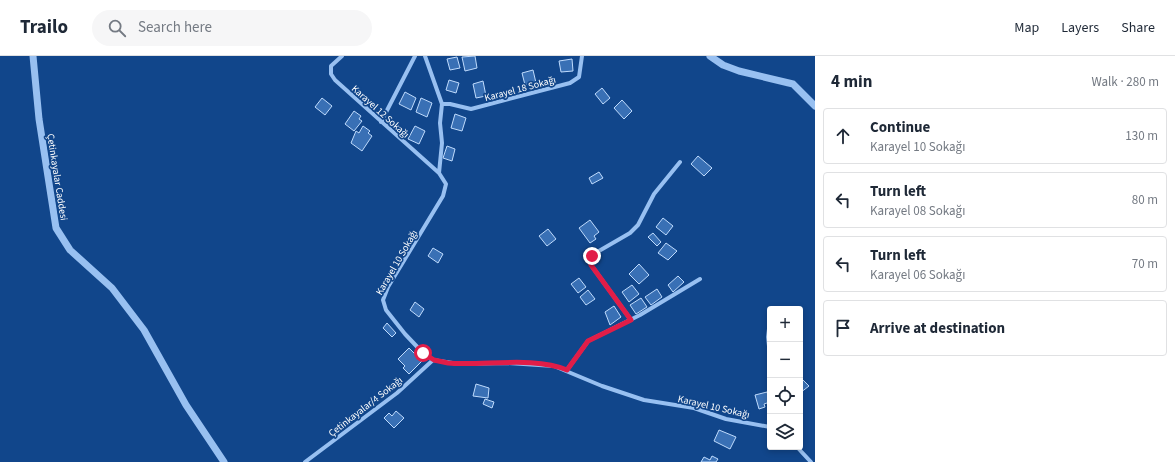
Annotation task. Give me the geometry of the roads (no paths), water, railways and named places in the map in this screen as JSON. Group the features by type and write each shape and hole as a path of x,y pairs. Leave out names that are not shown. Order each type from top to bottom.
{"street":[{"name":"Çetinkayalar Caddesi","path":"33,56 39,120 56,228 70,250 112,288 144,330 190,410 224,462"},
{"name":"Karayel 12 Sokağı","path":"342,56 331,66 331,74 344,89 439,173"},
{"path":"382,122 415,56"},
{"name":"Karayel 10 Sokağı","path":"425,56 442,104 440,123 442,143 439,173 446,184 443,196 388,287 382,300 386,310 405,334 423,353 434,360 459,364 536,364 554,366 567,370 602,386 644,400 694,408 726,419 767,426"},
{"name":"Karayel 18 Sokağı","path":"442,104 450,104 471,109 570,83 579,77 582,56"},
{"path":"710,56 723,65 739,71 793,84 815,106"},
{"path":"631,320 591,265 590,259 592,256 630,233 638,225 654,194 680,162"},
{"path":"567,370 588,341 631,320 700,279"},
{"name":"Çetinkayalar/4 Sokağı","path":"305,462 397,393 434,360"},
{"path":"800,450 811,462"}]}
